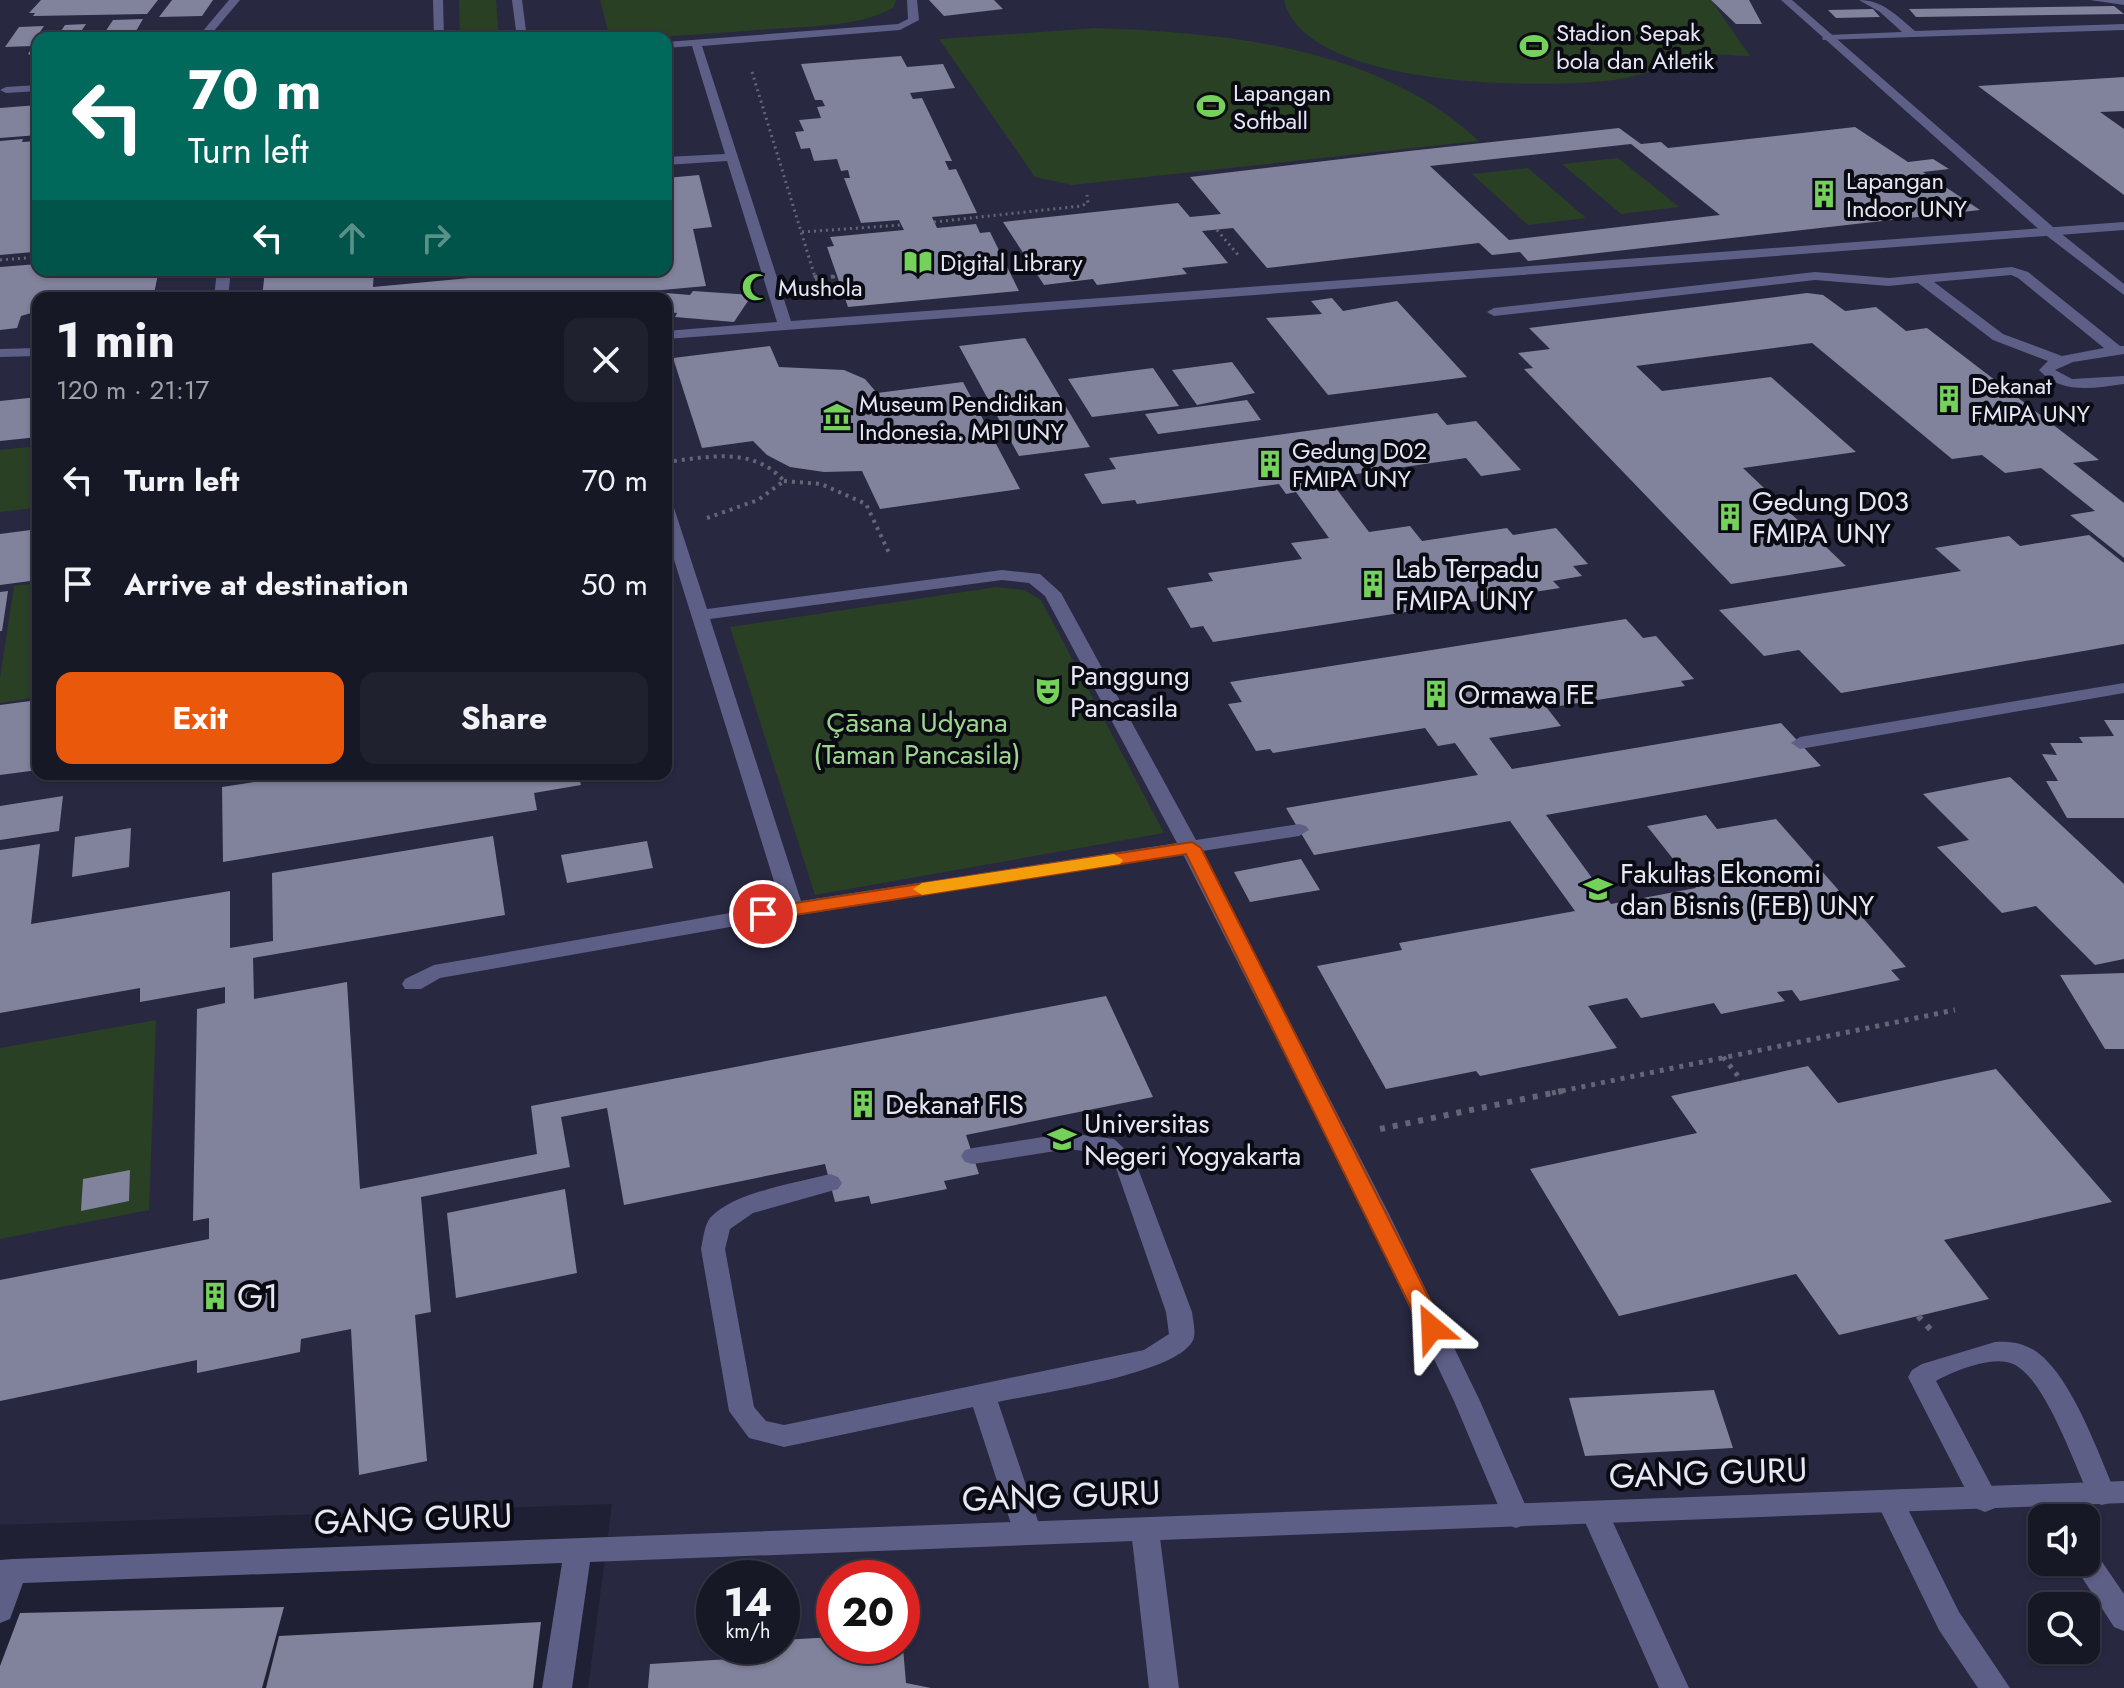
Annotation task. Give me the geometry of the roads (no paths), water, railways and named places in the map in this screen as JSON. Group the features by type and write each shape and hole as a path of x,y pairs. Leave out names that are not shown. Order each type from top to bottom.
{"street":[{"path":"207,32 235,0"},
{"path":"438,0 439,32"},
{"path":"517,0 521,32"},
{"path":"672,45 900,27 914,20 912,0"},
{"path":"1786,0 2048,230 2124,291"},
{"path":"1864,0 1884,10 1911,34"},
{"path":"2095,0 2124,2"},
{"path":"1827,38 2124,27"},
{"path":"696,43 785,326"},
{"path":"6,90 32,88"},
{"path":"672,161 732,157"},
{"path":"672,335 2124,226"},
{"path":"1633,262 1664,292"},
{"path":"1494,312 1815,276 1889,282 2012,271 2023,275 2120,350"},
{"path":"1921,279 1998,337 2060,360"},
{"path":"2120,350 2060,360 2049,364 2046,370 2060,381 2083,384 2124,380"},
{"path":"0,353 32,352"},
{"path":"672,532 793,909"},
{"path":"698,615 1002,575 1034,578 1052,593 1192,848 1340,1138 1485,1436 1516,1516"},
{"path":"1800,743 2124,688"},
{"path":"413,984 434,972 793,909 1299,830"},
{"path":"830,1183 745,1206 719,1224 713,1249 742,1411 758,1430 784,1436 983,1396 1151,1359 1182,1338 1179,1312 1126,1164 1106,1145 1068,1141 973,1156"},
{"path":"1985,1500 1921,1377 1931,1371 1999,1352 2018,1353 2032,1364 2066,1411 2113,1493"},
{"path":"983,1396 1028,1533"},
{"name":"GANG GURU","path":"2071,1504 2113,1493"},
{"name":"GANG GURU","path":"6,1572 1891,1503 1985,1500 2028,1505"},
{"path":"1891,1503 1949,1621 1995,1688"},
{"path":"1595,1513 1674,1688"},
{"path":"1145,1530 1164,1688"},
{"path":"557,1688 578,1549"},
{"path":"0,1610 6,1572"},
{"path":"2096,1576 2124,1618"}],"place":[{"name":"Stadion Sepak bola dan Atletik","path":"1534,46"},
{"name":"Lapangan Softball","path":"1211,106"},
{"name":"Lapangan Indoor UNY","path":"1824,194"},
{"name":"Digital Library","path":"918,262"},
{"name":"Mushola","path":"756,287"},
{"name":"Dekanat FMIPA UNY","path":"1949,399"},
{"name":"Museum Pendidikan Indonesia. MPI UNY","path":"837,417"},
{"name":"Gedung D02 FMIPA UNY","path":"1270,464"},
{"name":"Gedung D03 FMIPA UNY","path":"1730,517"},
{"name":"Lab Terpadu FMIPA UNY","path":"1373,584"},
{"name":"Panggung Pancasila","path":"1048,691"},
{"name":"Ormawa FE","path":"1436,694"},
{"name":"Fakultas Ekonomi dan Bisnis (FEB) UNY","path":"1598,889"},
{"name":"Dekanat FIS","path":"863,1104"},
{"name":"Universitas Negeri Yogyakarta","path":"1062,1139"},
{"name":"G1","path":"215,1296"}],"park label":[{"name":"Çāsana Udyana (Taman Pancasila)","path":"917,738"}]}
